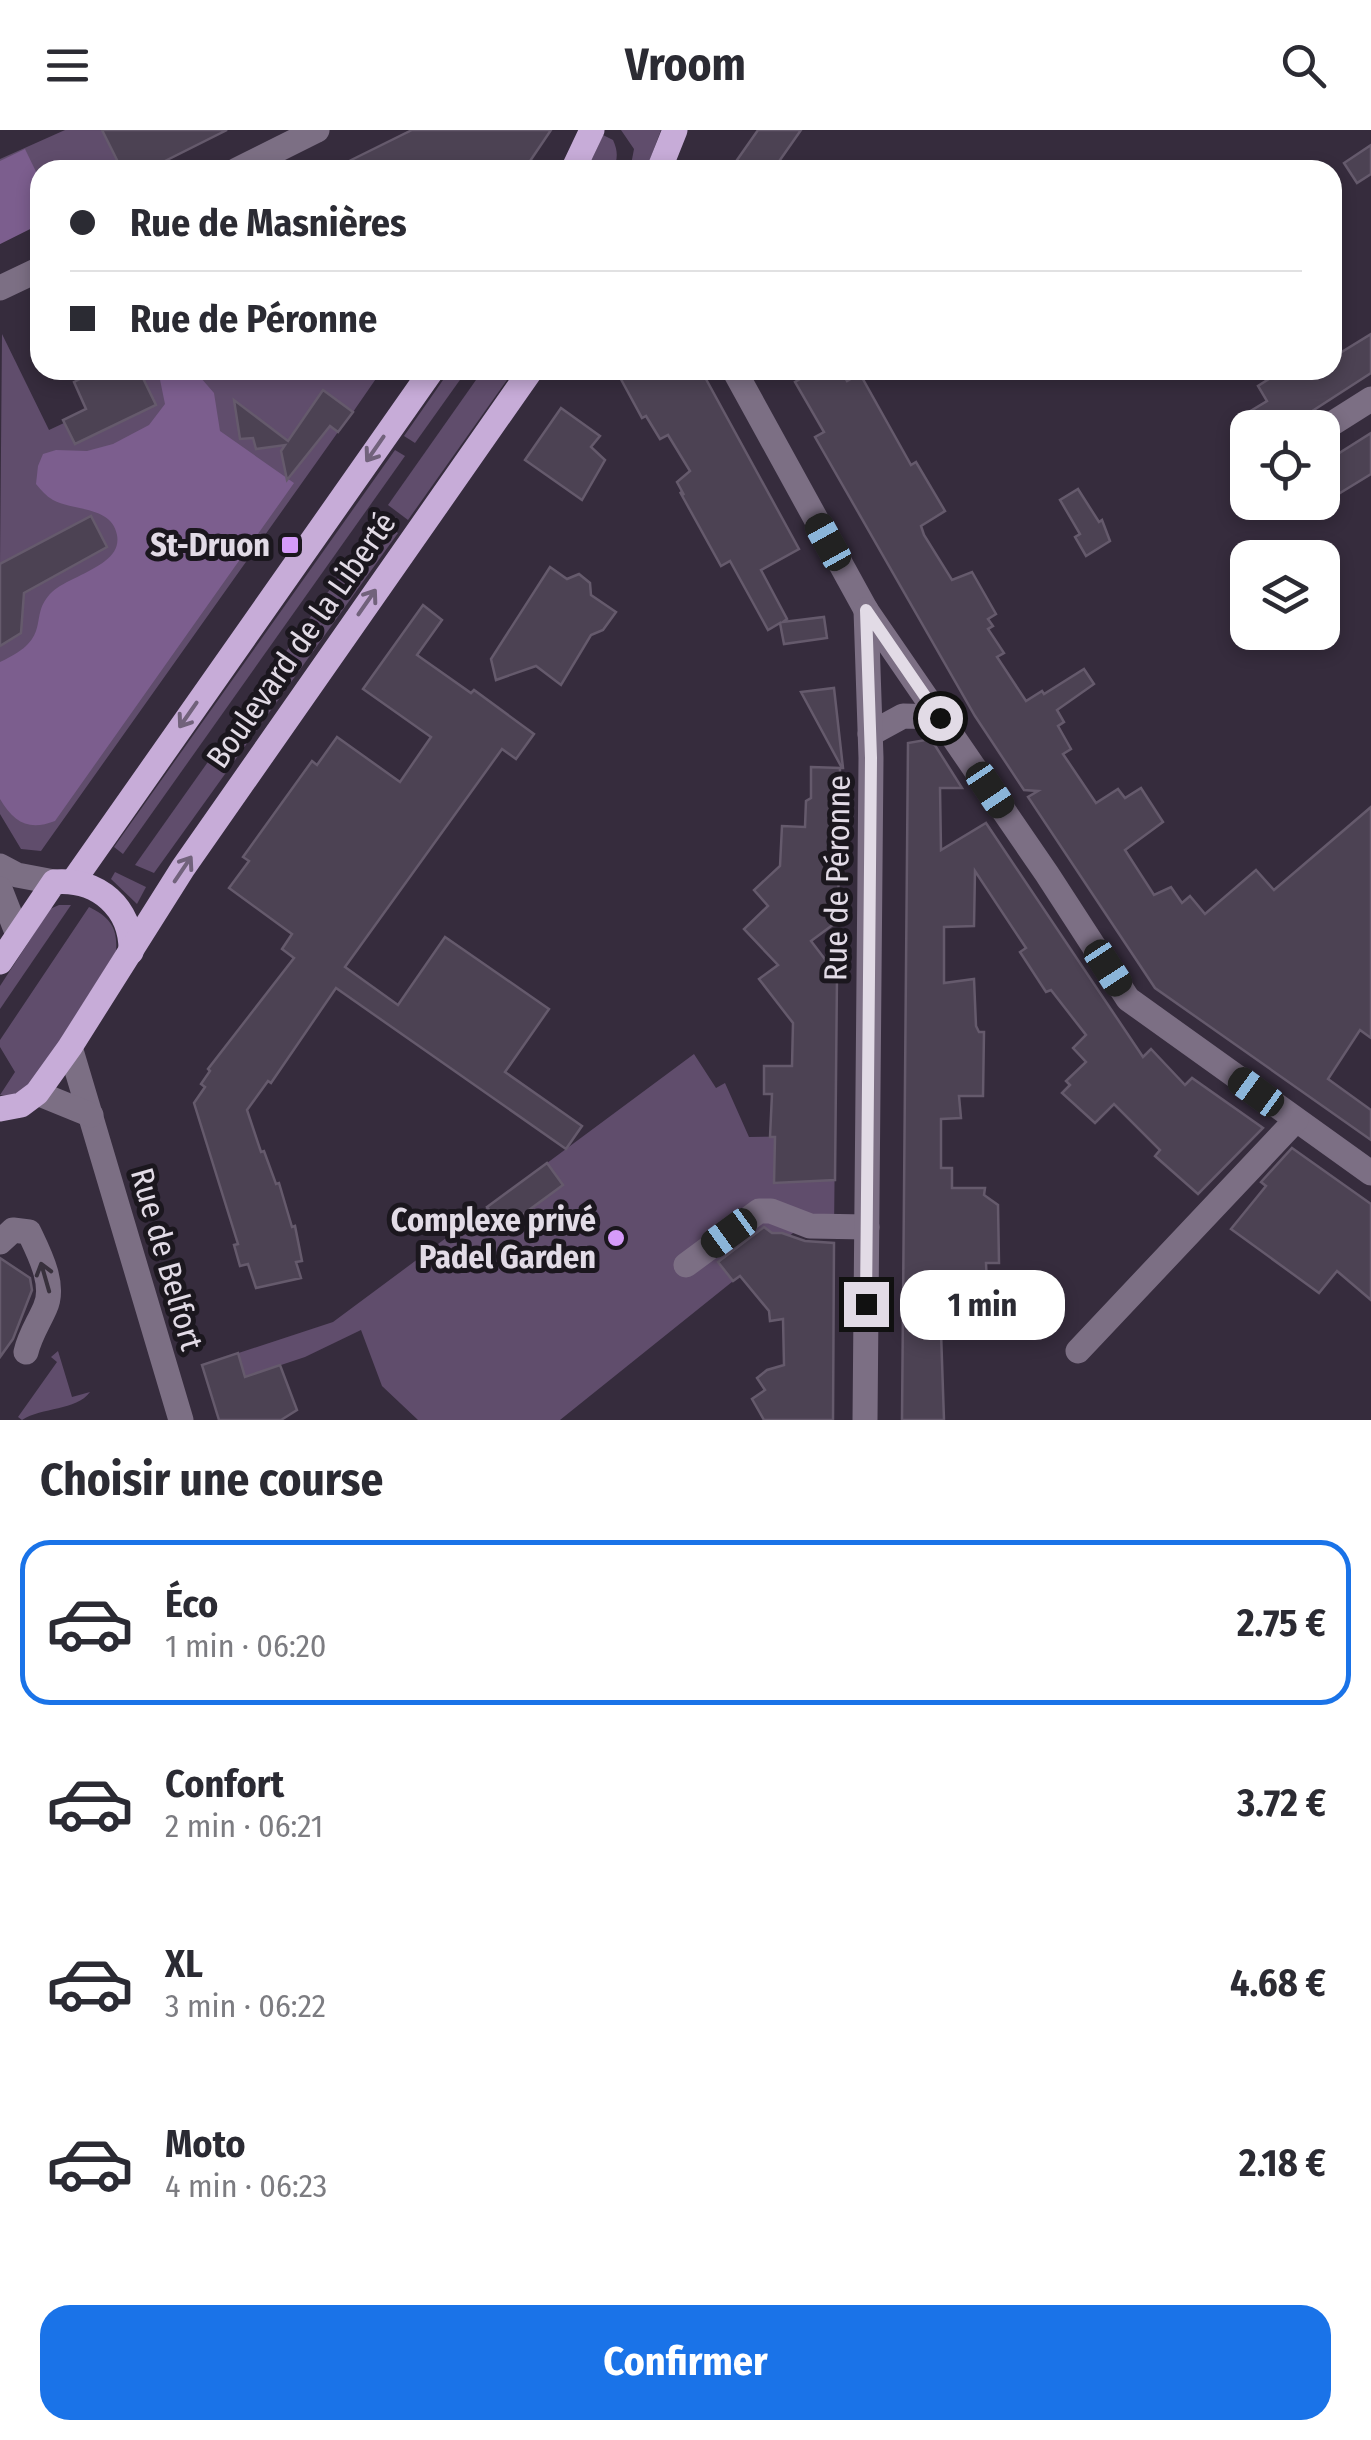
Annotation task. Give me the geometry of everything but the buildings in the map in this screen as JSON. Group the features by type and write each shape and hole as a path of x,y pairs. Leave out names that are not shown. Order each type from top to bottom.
{"main road":[{"path":"578,160 592,130"},
{"path":"663,160 675,130"},
{"name":"Boulevard de la Liberté","path":"0,962 64,881 425,380"},
{"name":"Boulevard de la Liberté","path":"1,1111 21,1105 37,1093 70,1048 183,868 524,380"},
{"path":"64,881 96,888 116,903 129,924 131,952"}],"street":[{"path":"257,160 318,130"},
{"path":"0,288 30,273"},
{"name":"Rue de Péronne","path":"740,380 866,610 870,734 865,1420"},
{"path":"1340,419 1371,399"},
{"path":"866,610 1128,999 1371,1173"},
{"path":"870,734 903,716 940,718"},
{"path":"0,866 18,875 64,881"},
{"path":"0,890 18,935"},
{"name":"Rue de Belfort","path":"70,1048 181,1420"},
{"path":"37,1093 92,1116"},
{"path":"1078,1351 1296,1120"},
{"path":"686,1265 760,1211 771,1211 810,1226 866,1226"},
{"path":"0,1242 13,1230 28,1232 49,1284 47,1306 32,1330 26,1352"}],"shaded area":[{"path":"65,130 102,130 117,160 30,160 30,229 0,244 0,159"},
{"path":"621,130 661,130 650,160 632,160 634,149"},
{"path":"603,135 613,140 617,160 592,160"},
{"path":"25,149 30,160 30,229 0,244 0,161"},
{"path":"2,334 49,430 64,423 73,441 78,442 131,380 375,380 353,412 323,391 310,410 338,432 41,851 21,849 0,814 0,646 21,633 24,593 107,547 91,516 0,564"},
{"path":"160,380 203,380 214,393 220,431 294,483 55,821 23,823 0,799 0,662 28,644 52,592 105,561 115,550 117,539 114,526 100,514 46,495 36,484 38,466 43,454 56,450 87,451 113,444 149,425 165,404"},
{"path":"443,380 460,380 415,443 404,436"},
{"path":"476,380 507,380 408,520 388,505"},
{"path":"395,450 405,456 123,854 114,847"},
{"path":"379,520 398,533 154,873 135,865"},
{"path":"115,872 146,887 137,904 111,879"},
{"path":"71,905 0,1009 0,986 50,909"},
{"path":"89,907 111,924 116,951 31,1087 10,1096 0,1095 15,1072 0,1040"},
{"name":"Complexe privé Padel Garden","path":"694,1054 716,1088 725,1083 749,1137 835,1136 834,1232 793,1233 560,1420 418,1420 382,1386 361,1330 305,1357 209,1389 202,1365 333,1322"},
{"path":"58,1351 72,1397 90,1392 76,1403 22,1420 18,1417 57,1362 51,1357"}],"place":[{"name":"St-Druon","path":"290,545"},
{"name":"Complexe privé Padel Garden","path":"616,1238"}],"route":[{"path":"866,1304 871,758 866,610 940,718"}]}
